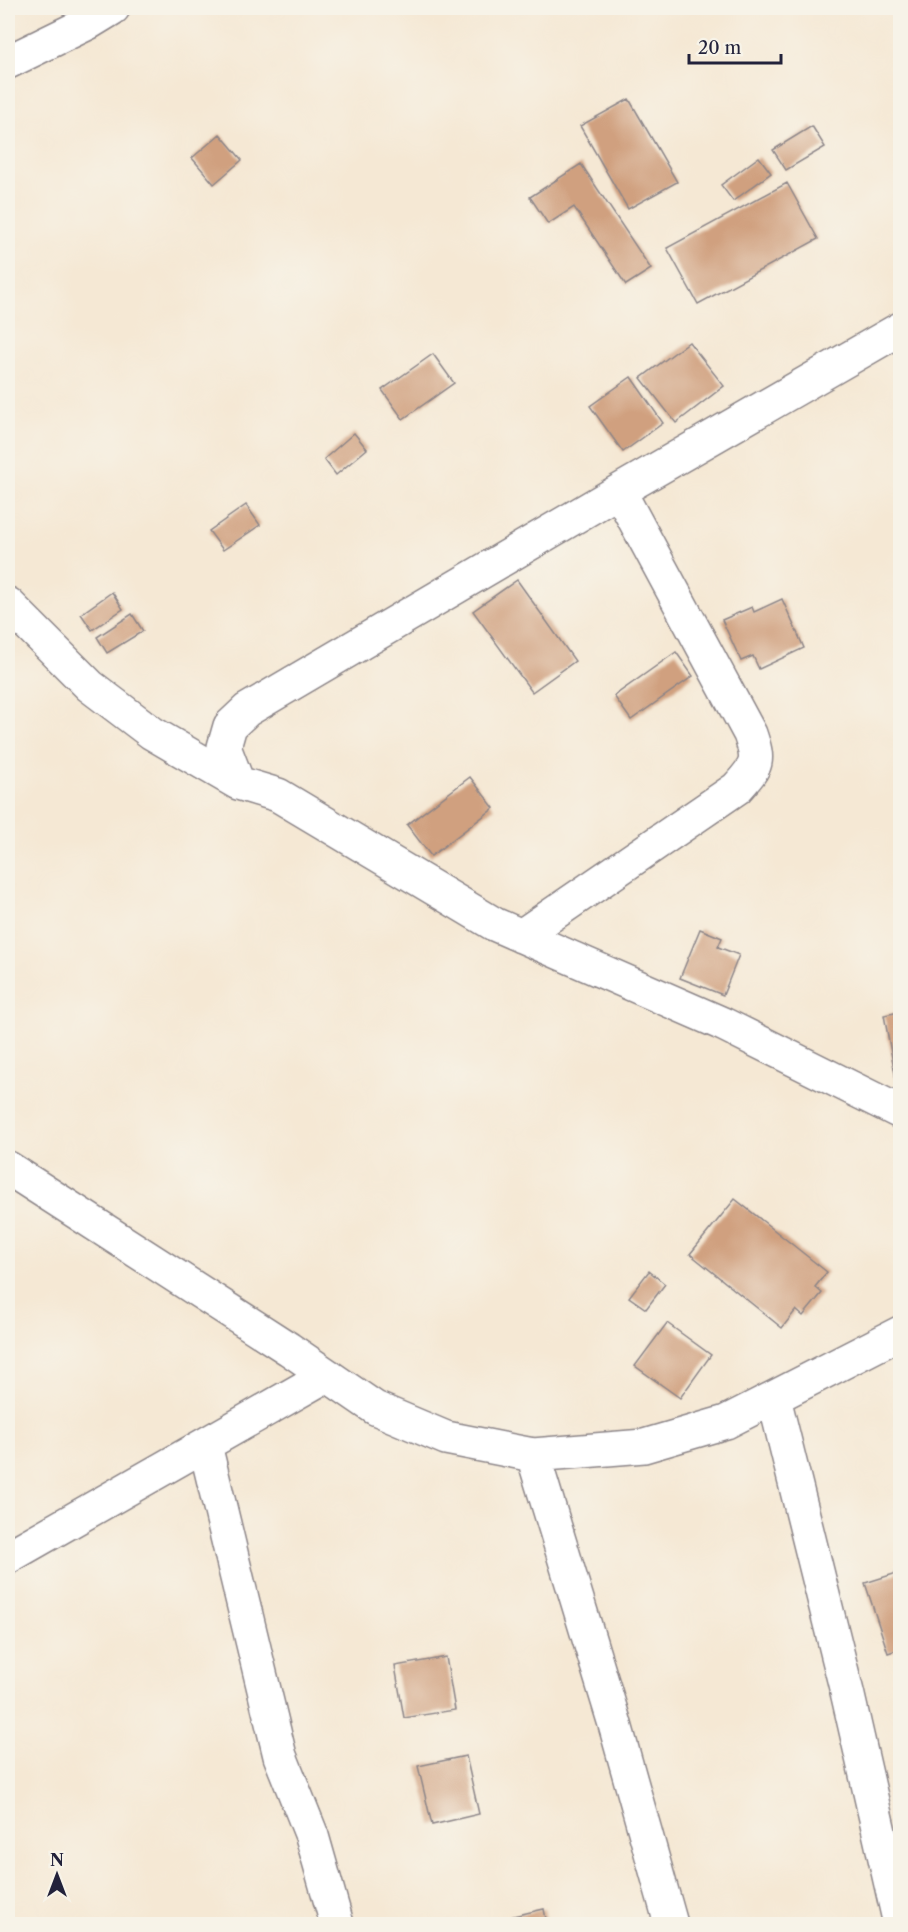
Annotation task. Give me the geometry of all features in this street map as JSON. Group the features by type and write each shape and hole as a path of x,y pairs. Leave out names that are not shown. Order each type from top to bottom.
{"street":[{"path":"8,62 90,22 113,8"},
{"path":"238,783 224,747 230,726 247,710 900,329"},
{"path":"521,936 737,788 752,771 757,755 750,734 619,491"},
{"path":"8,604 90,686 152,733 238,783 278,795 494,924 723,1024 900,1112"},
{"path":"8,1168 375,1408 446,1438 532,1455 644,1446 726,1422 900,1333"},
{"path":"8,1557 327,1375"},
{"path":"774,1398 845,1684 900,1924"},
{"path":"205,1445 280,1756 312,1836 337,1924"},
{"path":"532,1455 614,1721 671,1924"}],"building":[{"path":"629,99 677,182 628,209 580,126"},
{"path":"812,126 825,147 786,170 773,150"},
{"path":"220,134 242,160 214,184 192,158"},
{"path":"759,157 771,173 733,201 721,185"},
{"path":"581,164 651,269 626,285 574,207 548,224 530,197"},
{"path":"787,183 818,239 698,304 667,248"},
{"path":"689,342 724,386 676,423 641,378"},
{"path":"433,354 454,383 403,419 382,390"},
{"path":"631,377 663,423 623,452 590,406"},
{"path":"354,433 367,449 336,475 324,459"},
{"path":"246,505 260,525 223,550 209,531"},
{"path":"517,580 575,661 532,692 473,611"},
{"path":"112,592 123,609 92,630 81,614"},
{"path":"782,599 804,648 759,669 753,656 741,661 722,620 752,607 754,612"},
{"path":"132,614 143,631 107,653 97,637"},
{"path":"676,652 693,676 631,720 614,696"},
{"path":"470,777 494,808 431,856 407,825"},
{"path":"700,929 722,938 718,947 739,955 723,995 680,978"},
{"path":"900,1012 900,1079 896,1079 884,1015"},
{"path":"735,1199 827,1272 815,1287 822,1293 803,1316 796,1310 782,1328 690,1254"},
{"path":"649,1271 665,1284 646,1309 629,1297"},
{"path":"667,1323 711,1355 680,1398 635,1366"},
{"path":"900,1572 900,1649 888,1653 865,1583"},
{"path":"446,1657 455,1710 404,1718 395,1666"},
{"path":"466,1756 479,1814 432,1825 418,1766"},
{"path":"544,1909 547,1924 515,1924 513,1916"},
{"path":"512,1921 512,1924 432,1924 432,1923"}]}
